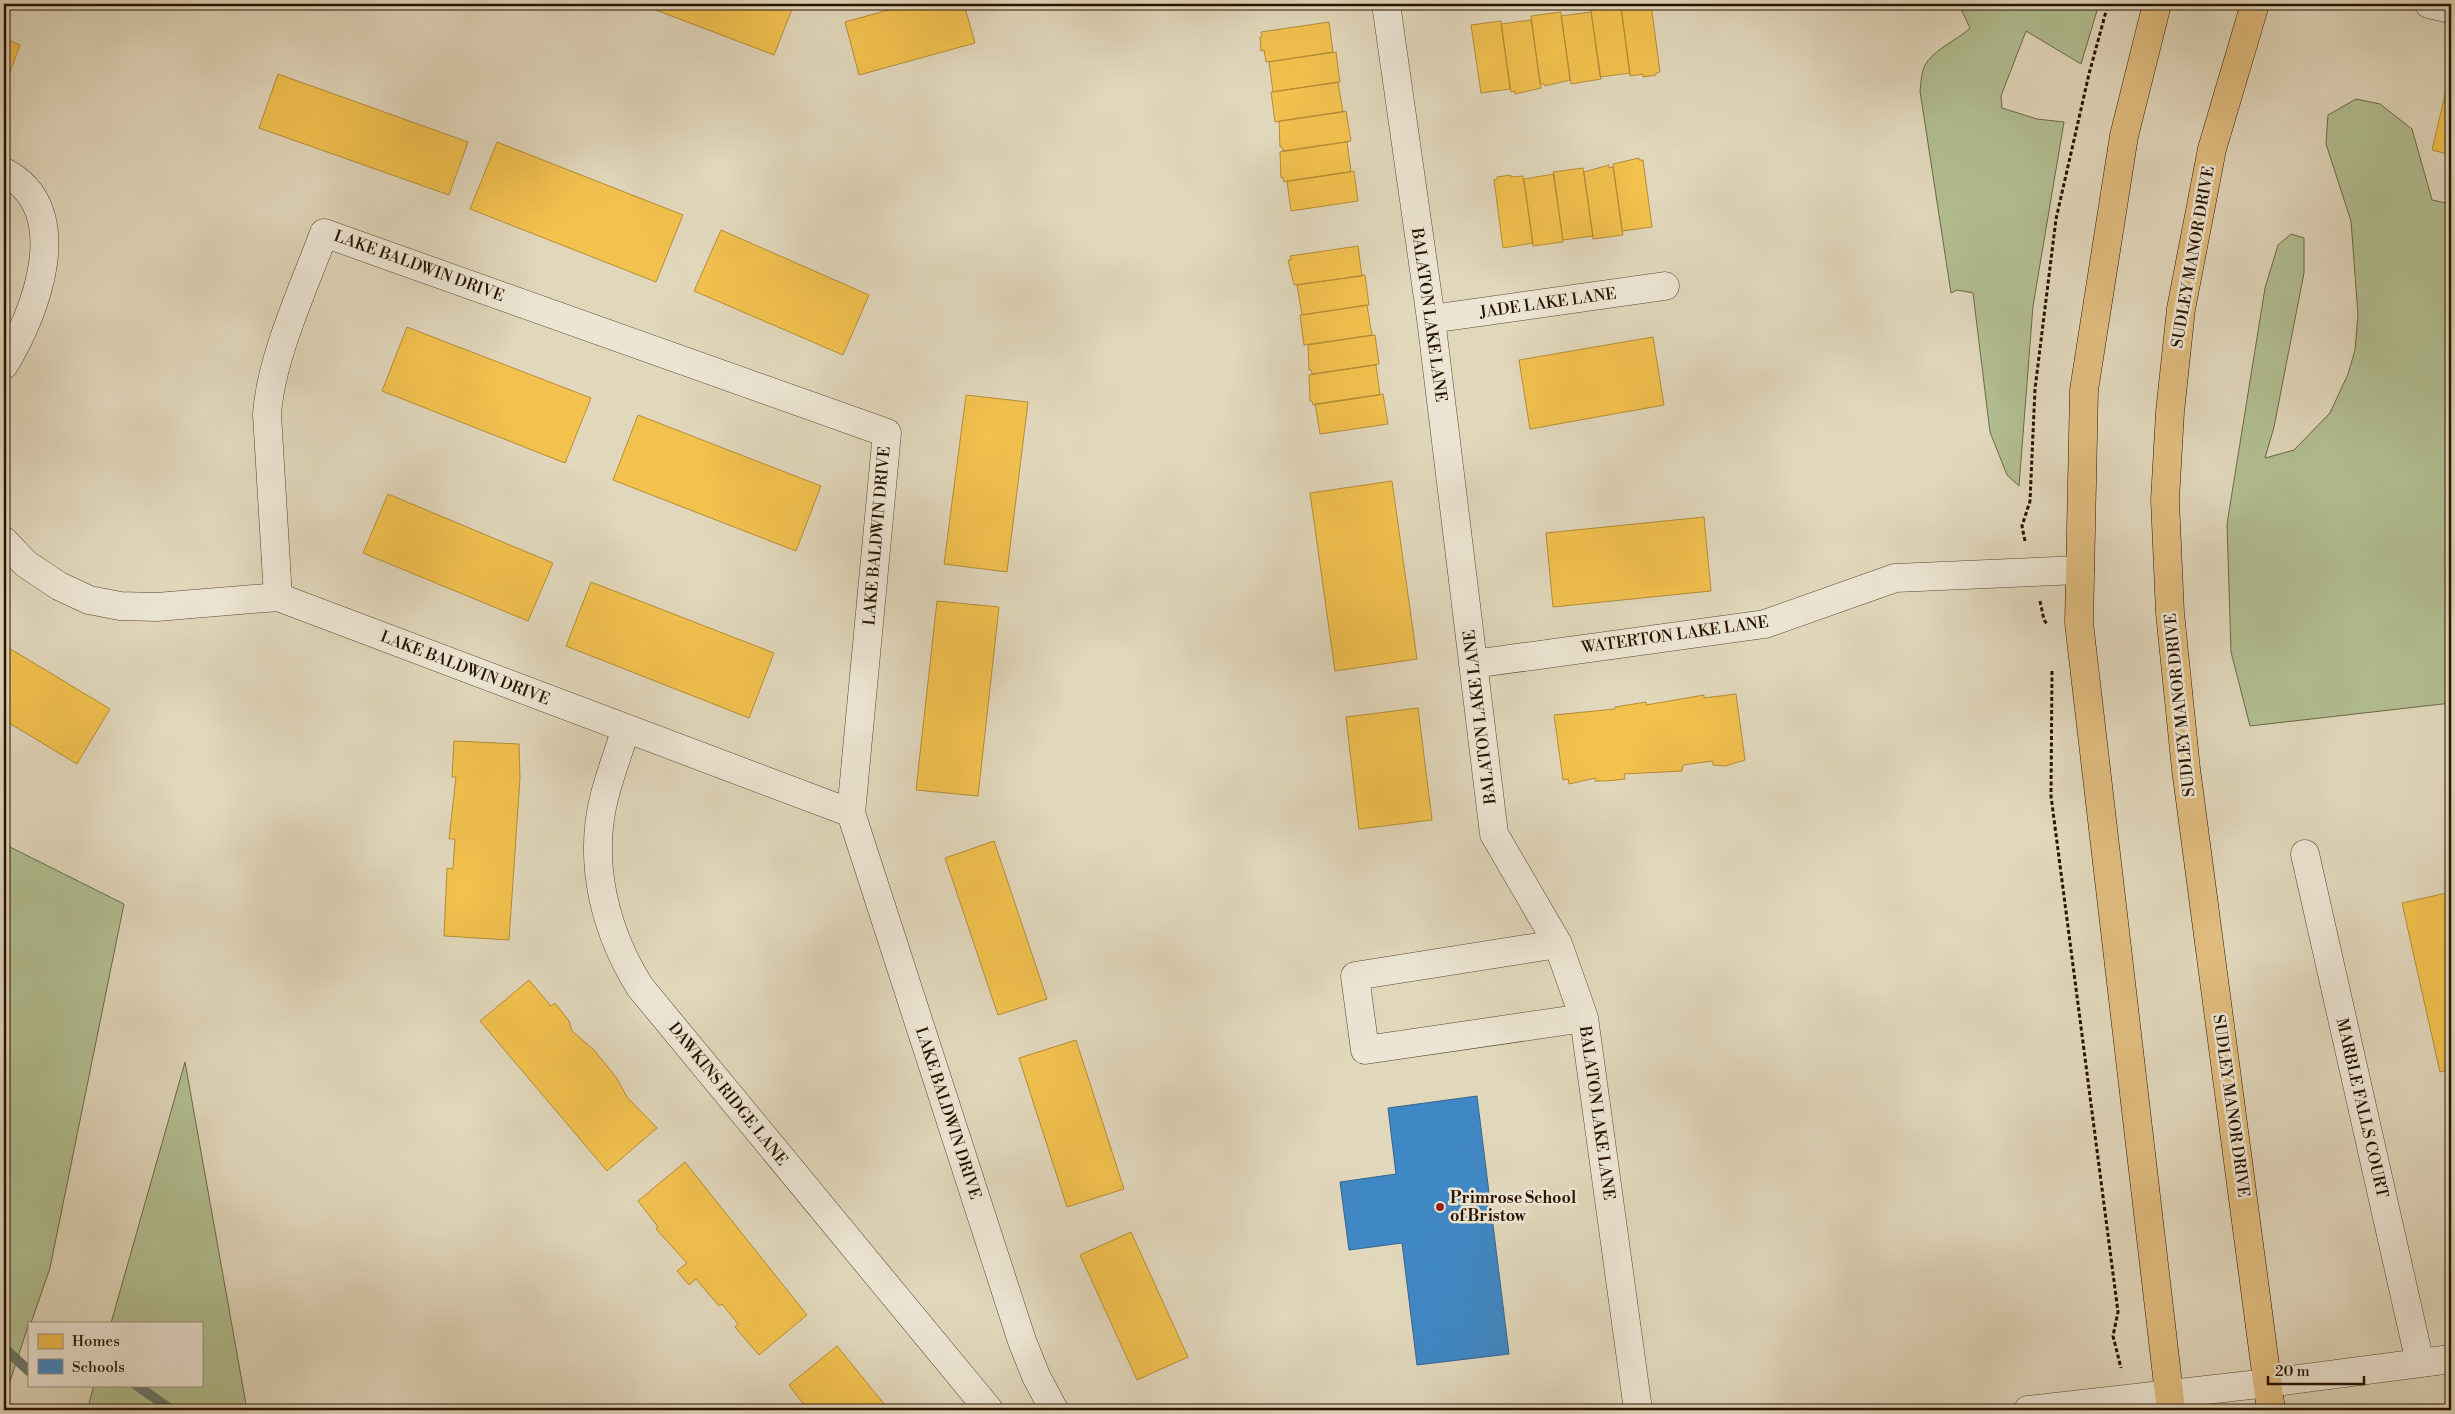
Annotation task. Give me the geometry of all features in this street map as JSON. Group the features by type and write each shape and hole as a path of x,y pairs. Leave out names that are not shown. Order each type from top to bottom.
{"main road":[{"path":"2157,4 2124,136 2084,390 2078,623 2170,1402"},
{"name":"SUDLEY MANOR DRIVE","path":"2255,4 2212,149 2181,309 2170,412 2165,500 2170,613 2186,769 2272,1410"}],"street":[{"name":"BALATON LAKE LANE","path":"1386,4 1431,319 1494,834 1558,944 1584,1018 1638,1410"},
{"path":"2429,4 2451,9"},
{"path":"4,172 28,193 38,211 44,230 45,247 33,308 19,340 4,365"},
{"name":"LAKE BALDWIN DRIVE","path":"851,813 278,598 267,414 269,391 275,367 324,233 887,433 851,813 1022,1341 1036,1376 1054,1410"},
{"name":"JADE LAKE LANE","path":"1431,319 1665,286"},
{"path":"4,541 26,564 59,586 97,601 120,606 157,607 278,598"},
{"name":"WATERTON LAKE LANE","path":"1473,664 1765,624 1895,578 2080,570"},
{"name":"DAWKINS RIDGE LANE","path":"626,728 604,798 598,833 603,902 611,932 624,962 640,987 989,1410"},
{"name":"MARBLE FALLS COURT","path":"2304,854 2420,1363"},
{"path":"1558,944 1356,976 1364,1050 1584,1018"},
{"path":"2028,1410 2170,1402 2268,1384 2451,1359"}],"path":[{"path":"2030,501 2035,389 2056,219 2089,74 2108,4"},
{"path":"2052,670 2051,796 2118,1312 2113,1336"}],"green space":[{"path":"1937,4 2099,4 2081,64 2026,31 2001,96 2002,108 2037,119 2064,122 2033,306 2019,486 2007,475 1990,432 1973,293 1957,290 1951,293 1920,91 1923,70 1928,61 1939,50 1970,28 1961,9"},
{"path":"2356,99 2380,104 2412,129 2432,200 2451,204 2451,703 2250,726 2231,652 2227,524 2265,288 2278,245 2291,234 2304,238 2304,273 2274,427 2265,458 2294,450 2330,413 2348,374 2355,350 2358,315 2351,221 2326,144 2328,115"},
{"path":"4,844 124,904 50,1268 31,1322 28,1322 4,1400"},
{"path":"185,1062 247,1410 87,1410 94,1386 202,1386 202,1322 111,1322"}],"building: Homes":[{"path":"640,4 794,4 774,55"},
{"path":"910,4 964,4 975,43 859,75 845,22"},
{"path":"1651,4 1660,72 1656,73 1656,75 1643,77 1643,74 1630,76 1621,8"},
{"path":"1621,6 1630,73 1600,77 1591,10"},
{"path":"1561,12 1570,80 1545,86 1540,84 1531,16"},
{"path":"1591,12 1601,79 1571,84 1561,16"},
{"path":"1531,20 1541,88 1515,94 1515,91 1511,92 1501,24"},
{"path":"1501,21 1510,89 1481,93 1471,25"},
{"path":"1329,22 1333,52 1266,62 1264,50 1261,51 1261,32"},
{"path":"4,38 20,45 4,88"},
{"path":"1336,52 1340,82 1273,92 1269,62"},
{"path":"2451,69 2451,155 2432,150"},
{"path":"278,74 468,142 449,195 259,128"},
{"path":"1338,82 1343,112 1275,122 1271,92"},
{"path":"1346,111 1351,141 1283,151 1282,147 1280,147 1279,121"},
{"path":"497,142 683,215 656,282 470,209"},
{"path":"1347,142 1351,172 1284,182 1283,177 1281,178 1280,152"},
{"path":"1639,158 1639,160 1643,160 1652,227 1622,231 1613,164"},
{"path":"1609,165 1609,168 1613,167 1623,235 1593,239 1584,172"},
{"path":"1583,168 1593,236 1563,240 1553,172"},
{"path":"1354,171 1358,201 1291,211 1287,181"},
{"path":"1554,174 1563,242 1533,246 1524,179"},
{"path":"1511,175 1511,177 1523,176 1533,243 1503,248 1494,180 1497,177"},
{"path":"721,230 869,295 843,355 694,291"},
{"path":"1358,246 1362,276 1294,285 1288,260 1291,260 1290,256"},
{"path":"1365,275 1369,305 1302,315 1297,285"},
{"path":"1367,305 1372,335 1304,345 1300,315"},
{"path":"407,327 591,398 565,463 382,391"},
{"path":"1375,335 1379,364 1312,374 1311,370 1309,370 1308,345"},
{"path":"1653,337 1664,405 1530,429 1519,360"},
{"path":"1376,365 1380,395 1313,405 1312,401 1310,401 1309,375"},
{"path":"1383,394 1388,424 1320,434 1315,404"},
{"path":"966,395 1028,402 1007,572 944,564"},
{"path":"638,415 821,486 796,551 613,480"},
{"path":"1392,481 1417,659 1335,671 1310,493"},
{"path":"388,494 553,563 528,621 363,553"},
{"path":"1704,517 1711,591 1553,607 1546,533"},
{"path":"591,582 774,653 749,718 566,646"},
{"path":"937,601 999,607 978,796 916,790"},
{"path":"4,645 110,709 77,764 4,720"},
{"path":"1736,694 1745,760 1725,766 1713,765 1713,761 1683,765 1682,771 1624,774 1625,779 1607,781 1595,781 1595,778 1569,784 1568,779 1563,780 1554,715 1615,709 1615,707 1646,702 1646,705 1704,695 1704,698"},
{"path":"1418,708 1432,820 1359,829 1346,717"},
{"path":"454,741 519,744 520,778 509,940 444,936 447,868 453,869 455,839 449,839 456,777 452,777"},
{"path":"994,841 1047,999 998,1015 945,858"},
{"path":"2451,892 2451,1069 2440,1072 2402,903"},
{"path":"529,980 551,1006 555,1003 569,1021 572,1031 594,1050 616,1077 627,1097 657,1128 607,1171 480,1021"},
{"path":"1076,1040 1124,1189 1067,1207 1019,1058"},
{"path":"2451,1115 2451,1130 2448,1116"},
{"path":"685,1162 807,1315 759,1355 735,1327 738,1324 722,1304 719,1306 696,1279 689,1285 677,1271 687,1263 656,1229 658,1227 638,1201"},
{"path":"1131,1232 1188,1357 1137,1380 1080,1255"},
{"path":"837,1346 889,1410 808,1410 789,1385"}],"building: Schools":[{"path":"1477,1096 1509,1354 1417,1365 1402,1243 1349,1250 1340,1182 1396,1174 1388,1108"}],"waterway":[{"path":"4,1348 28,1370"},
{"path":"137,1386 172,1410"}],"place":[{"name":"Primrose School of Bristow","path":"1440,1207"}]}
